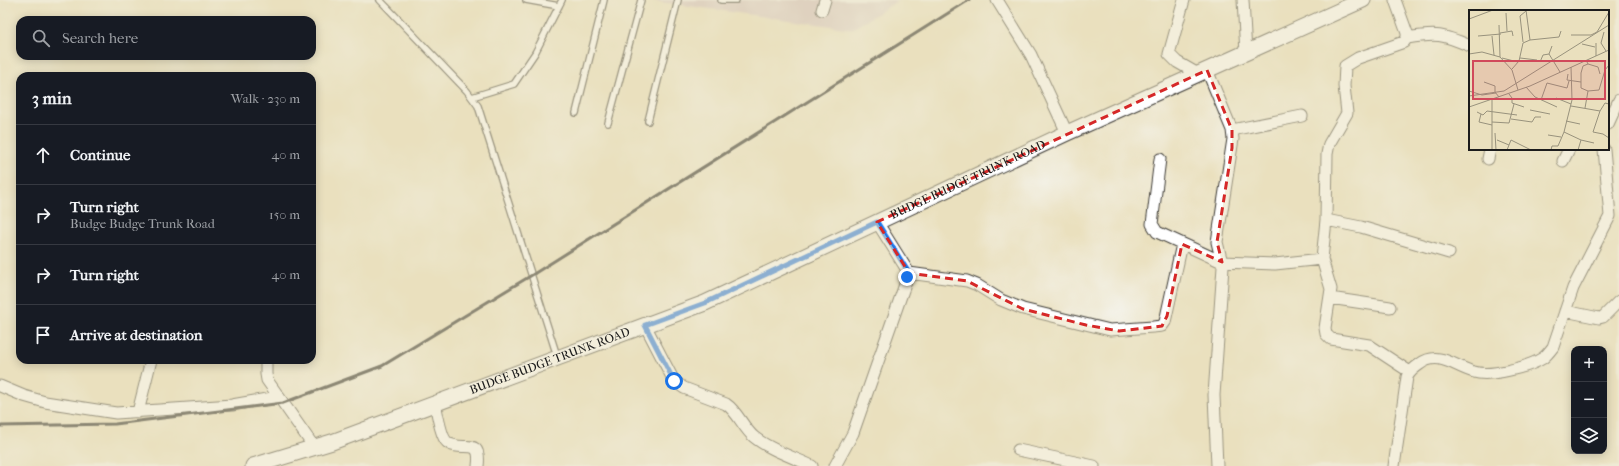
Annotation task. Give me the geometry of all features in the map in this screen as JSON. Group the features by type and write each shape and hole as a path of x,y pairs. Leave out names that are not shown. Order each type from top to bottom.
{"main road":[{"name":"BUDGE BUDGE TRUNK ROAD","path":"253,466 314,447 705,303 1067,133 1363,0"}],"street":[{"path":"996,0 1031,55 1067,133"},
{"path":"1184,0 1169,54 1177,62 1203,72 1232,130 1232,148 1217,242 1222,262 1223,274 1214,395 1217,466"},
{"path":"1243,0 1246,52"},
{"path":"1395,0 1407,33 1407,38"},
{"path":"1410,372 1369,345 1331,339 1326,334 1325,328 1330,298 1330,282 1322,258 1326,220 1328,144 1347,113 1344,86 1345,66 1358,58 1398,45 1407,38 1429,34 1442,35 1469,46"},
{"path":"1609,122 1619,100"},
{"path":"1232,130 1302,116"},
{"path":"1564,161 1569,150"},
{"path":"1394,466 1410,372 1427,359 1440,358 1475,373 1482,374 1500,372 1534,363 1548,354 1553,347 1573,288 1610,216 1604,150"},
{"path":"1160,159 1152,224 1157,232 1222,262 1275,264 1322,258"},
{"path":"1326,220 1360,227 1449,253"},
{"path":"877,222 909,273"},
{"path":"909,273 967,281 977,285 1001,300 1023,309 1086,325 1119,331 1162,326 1165,322 1182,244"},
{"path":"835,466 853,433 909,273"},
{"path":"1330,298 1390,307"},
{"path":"1565,311 1599,318 1603,317 1619,301"},
{"path":"645,325 674,381 684,388 726,404 732,408 753,436 764,444 812,466"},
{"path":"138,412 150,364"},
{"path":"266,364 267,380 314,447"},
{"path":"0,386 24,396 45,402 116,413 232,405 278,397"},
{"path":"435,403 444,439 452,445 472,446 476,449 479,455 478,466"},
{"path":"1018,450 1094,466"}],"lane":[{"path":"380,0 472,97 478,106 486,125 496,168 558,358"},
{"path":"526,0 559,6"},
{"path":"472,97 514,84 535,53 562,0"},
{"path":"576,114 604,0"},
{"path":"608,123 641,0"},
{"path":"648,121 678,0"},
{"path":"720,0 736,0"}],"highlighted area":[{"path":"1207,70 1232,130 1232,148 1217,242 1222,262 1182,244 1167,316 1162,326 1119,331 1086,325 1023,309 967,281 909,273 877,222"}],"shaded area":[{"path":"646,0 899,0 852,29"}],"railway":[{"path":"0,426 115,424 283,403 382,366 532,275 969,0"}],"route":[{"path":"674,381 669,375 645,325 705,303 877,222 909,273 907,277"}]}
